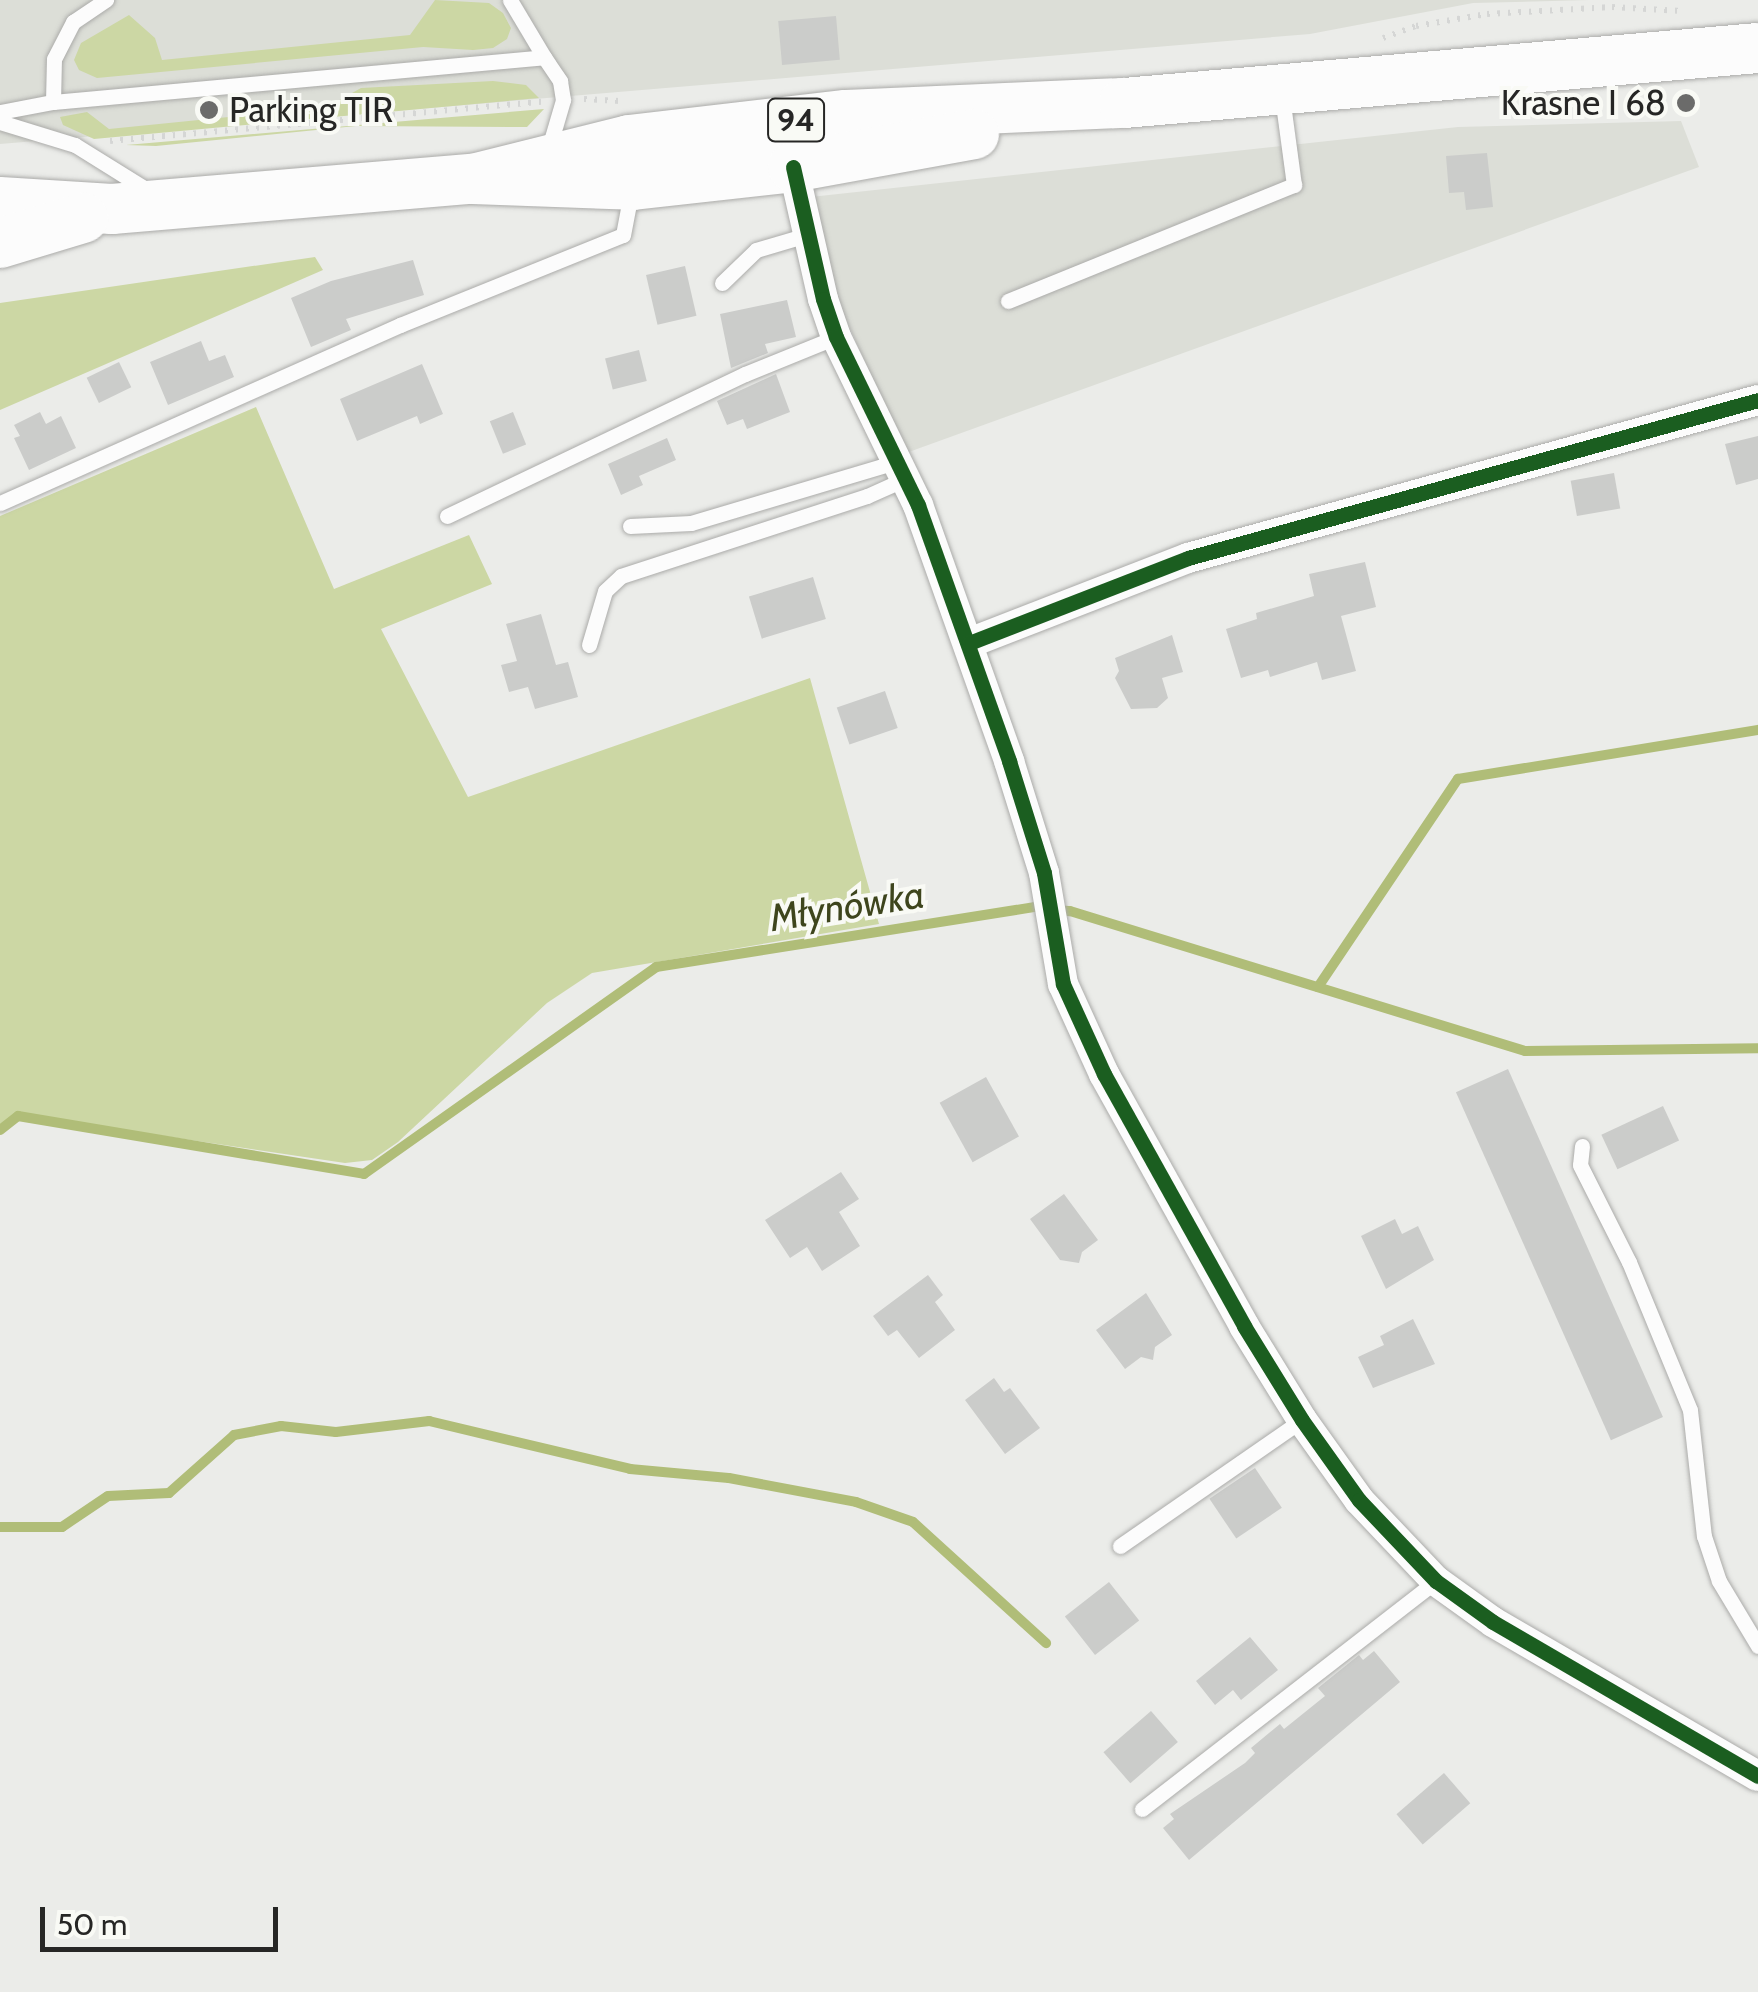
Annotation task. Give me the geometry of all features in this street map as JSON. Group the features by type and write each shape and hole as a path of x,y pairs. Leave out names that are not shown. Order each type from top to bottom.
{"main road":[{"name":"94","path":"538,172 630,140 846,115 1282,92 1758,48"},
{"name":"94","path":"0,202 112,209 172,206 538,172 633,186 794,168 1124,103"},
{"name":"94","path":"0,243 112,209"}],"street":[{"path":"794,168 822,299 836,337 900,470 969,643 1044,873 1063,984 1104,1074 1189,1230 1302,1420 1359,1500 1436,1581 1493,1622 1758,1776"},
{"path":"969,643 1188,558 1758,400"}],"lane":[{"path":"53,102 54,59 72,22 106,0"},
{"path":"510,0 560,80 563,100 538,172"},
{"path":"0,112 53,102 544,57"},
{"path":"1008,301 1294,186 1282,92"},
{"path":"0,122 75,145 172,206"},
{"path":"0,504 400,324 623,235 633,186"},
{"path":"722,283 756,250 784,238 810,234"},
{"path":"447,516 744,374 836,337"},
{"path":"630,526 691,523 900,470"},
{"path":"589,645 606,591 621,576 868,496 900,470"},
{"path":"1582,1146 1580,1165 1629,1262 1690,1410 1704,1536 1719,1581 1758,1646"},
{"path":"1120,1546 1302,1420"},
{"path":"1142,1810 1436,1581"}],"shaded area":[{"path":"0,0 1589,0 1473,3 1310,34 0,144"},
{"path":"1681,121 1699,167 906,453 792,199 1458,127"}],"green space":[{"path":"435,0 489,3 503,13 511,28 507,39 493,48 473,50 423,47 97,78 79,70 74,60 81,43 129,15 155,38 162,60 410,35"},
{"path":"493,81 526,85 539,98 94,139 63,125 60,117 87,112 109,129 327,107 361,88"},
{"path":"544,109 527,127 356,126 156,146 126,145"},
{"path":"315,257 323,270 0,410 0,303"},
{"path":"256,407 334,589 469,535 492,584 381,629 468,797 810,678 879,924 592,973 547,1003 398,1142 372,1160 345,1163 57,1120 18,1120 0,1128 0,516"}],"building":[{"path":"836,16 840,60 782,65 778,21"},
{"path":"1487,153 1493,207 1466,210 1464,192 1449,193 1446,156"},
{"path":"413,260 424,295 346,319 351,330 311,347 291,298 331,281"},
{"path":"685,266 696,316 657,325 646,275"},
{"path":"787,300 796,337 765,344 768,353 731,368 720,314"},
{"path":"201,341 209,361 225,355 234,377 168,405 150,362"},
{"path":"639,350 647,381 613,390 605,358"},
{"path":"119,362 131,387 99,403 87,378"},
{"path":"422,364 443,414 420,424 417,416 357,441 340,399"},
{"path":"776,374 790,412 747,429 743,419 727,425 717,401"},
{"path":"40,412 46,424 61,416 76,448 29,470 14,438 20,436 14,425"},
{"path":"513,412 526,444 503,454 490,421"},
{"path":"1758,436 1758,479 1736,485 1725,444"},
{"path":"667,438 676,460 639,476 643,485 621,495 608,464"},
{"path":"1614,473 1620,508 1577,516 1571,481"},
{"path":"1365,562 1376,607 1341,616 1356,671 1322,680 1317,662 1270,677 1268,670 1241,678 1226,629 1257,619 1256,613 1314,596 1309,574"},
{"path":"813,577 826,619 762,639 749,597"},
{"path":"541,614 556,665 568,662 578,697 535,709 528,687 509,692 501,665 517,661 506,624"},
{"path":"1172,635 1183,672 1162,678 1168,698 1157,708 1131,709 1115,678 1119,671 1115,658"},
{"path":"885,691 898,728 849,744 837,708"},
{"path":"1508,1069 1663,1417 1611,1440 1456,1092"},
{"path":"986,1077 1019,1136 973,1162 940,1103"},
{"path":"1663,1106 1679,1140 1617,1169 1601,1135"},
{"path":"841,1172 859,1199 839,1212 860,1246 822,1271 807,1247 790,1258 765,1220"},
{"path":"1064,1194 1098,1240 1082,1252 1079,1263 1060,1260 1030,1219"},
{"path":"1395,1219 1402,1234 1418,1226 1434,1260 1386,1289 1361,1236"},
{"path":"928,1275 943,1295 935,1302 955,1330 919,1358 897,1330 888,1336 873,1316"},
{"path":"1146,1293 1172,1335 1155,1347 1153,1360 1141,1357 1125,1369 1096,1330"},
{"path":"1413,1319 1435,1364 1373,1388 1358,1357 1384,1345 1380,1336"},
{"path":"994,1378 1004,1392 1010,1388 1040,1428 1005,1454 965,1400"},
{"path":"1255,1468 1282,1508 1236,1539 1209,1499"},
{"path":"1109,1582 1139,1621 1095,1655 1065,1616"},
{"path":"1250,1637 1278,1670 1241,1700 1233,1690 1215,1705 1196,1681"},
{"path":"1374,1651 1400,1682 1189,1860 1163,1828 1174,1819 1170,1814 1245,1763 1255,1753 1251,1748 1280,1724 1284,1729 1325,1696 1318,1688 1359,1655 1363,1660"},
{"path":"1151,1711 1178,1742 1130,1783 1103,1752"},
{"path":"1444,1773 1470,1803 1423,1845 1396,1814"}],"waterway":[{"path":"1318,987 1458,779 1758,730"},
{"name":"Młynówka","path":"0,1130 18,1116 364,1174 656,967 1035,907 1070,911 1525,1051 1758,1048"},
{"path":"0,1527 62,1527 108,1496 169,1493 234,1435 281,1426 336,1432 429,1421 630,1469 729,1478 856,1502 913,1522 1046,1643"}],"cycle path":[{"path":"793,167 823,299 836,337 918,505 1009,761 1044,873 1063,984 1104,1074 1244,1326 1302,1420 1359,1500 1436,1581 1493,1622 1758,1776"},
{"path":"969,643 1188,558 1758,400"}],"place":[{"name":"Krasne I 68","path":"1686,103"},
{"name":"Parking TIR","path":"209,110"}]}
